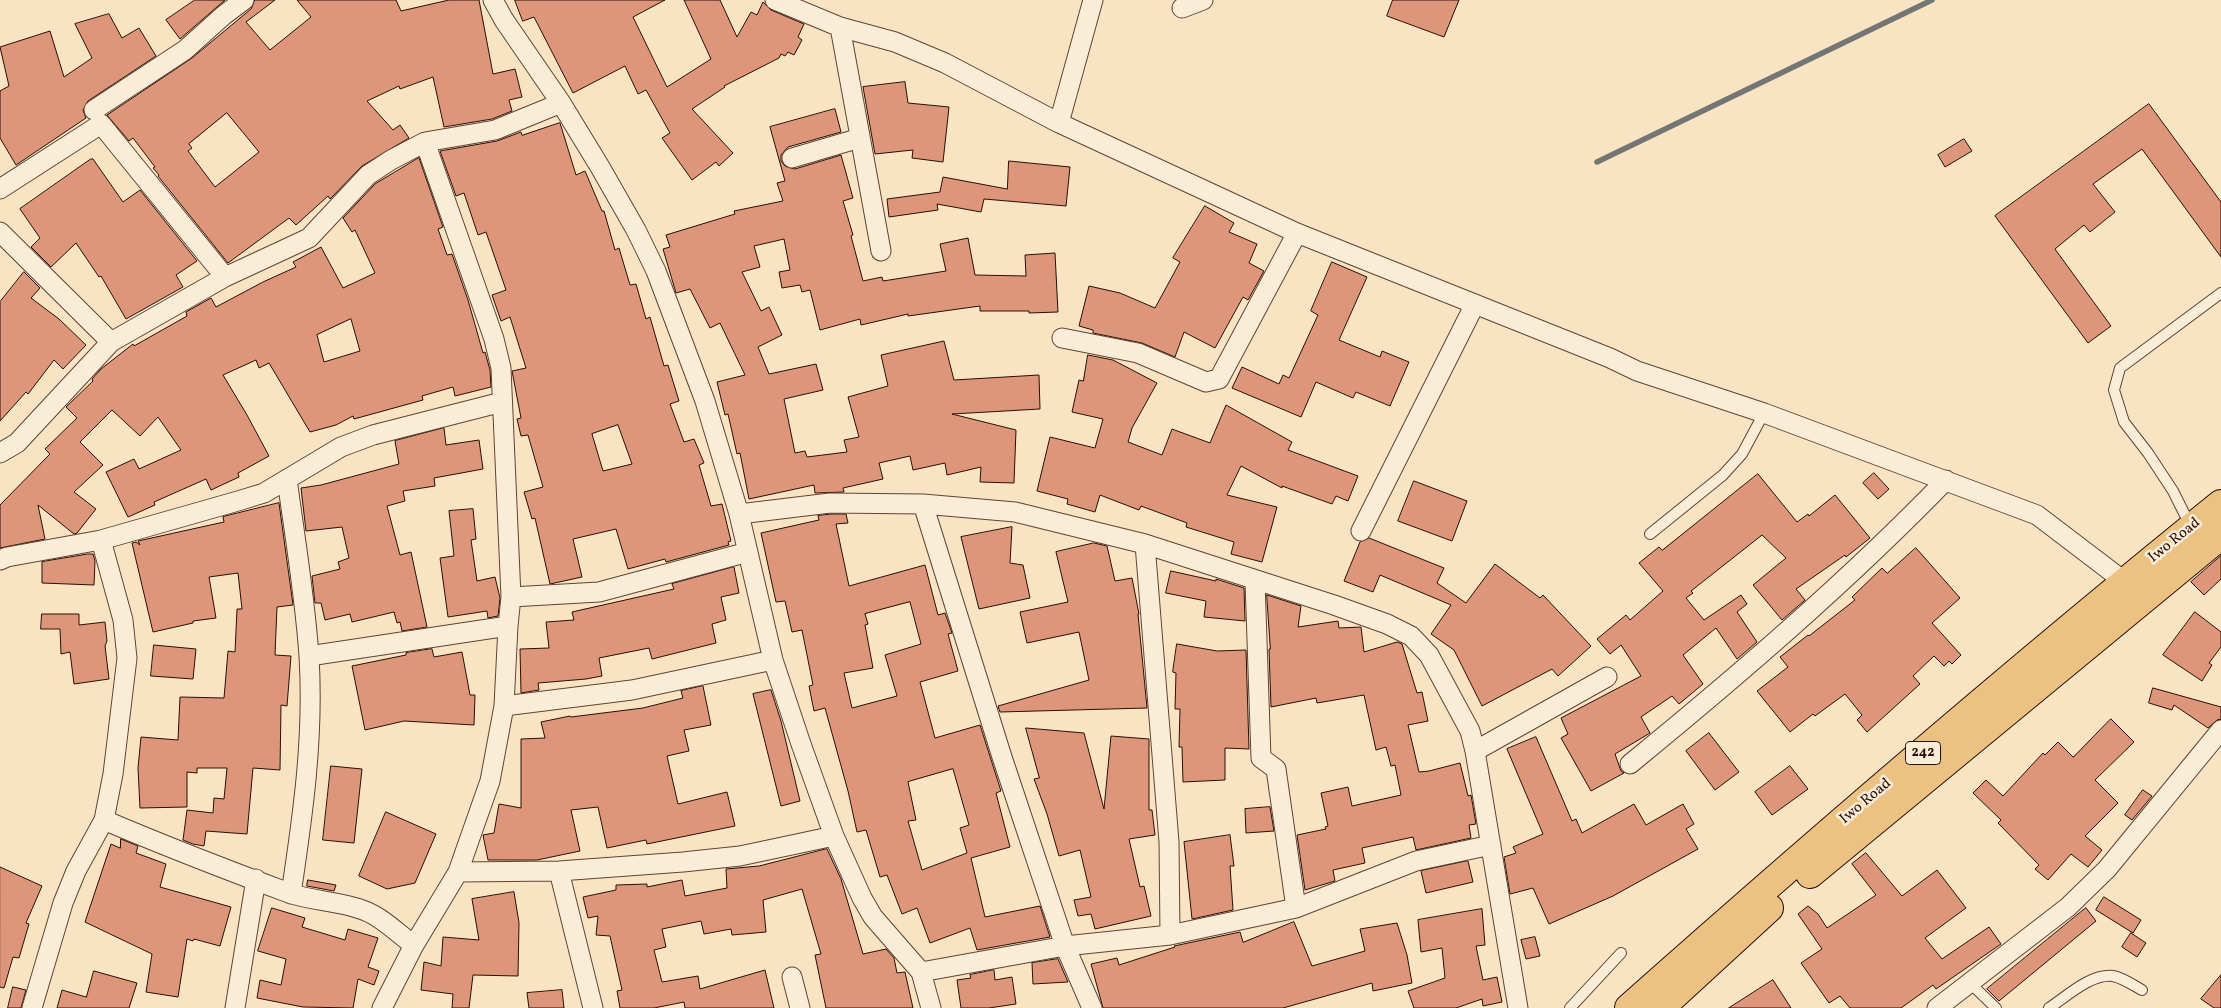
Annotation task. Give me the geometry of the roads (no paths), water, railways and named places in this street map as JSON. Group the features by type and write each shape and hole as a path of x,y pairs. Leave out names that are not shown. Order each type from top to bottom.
{"main road":[{"name":"Iwo Road","path":"1660,1008 1761,903 2125,582 2221,504"},
{"name":"Iwo Road","path":"1629,1008 2221,535"}],"street":[{"path":"94,110 185,50 244,0"},
{"path":"493,0 504,20 561,102 636,230 656,271 706,401 739,514 774,660 801,744 834,836 862,898 873,917 920,972 931,1008"},
{"path":"775,0 840,26 896,42 944,63 1059,123 1297,233 1610,358 1637,371 1764,414 2037,515 2125,582"},
{"path":"1059,123 1093,0"},
{"path":"1182,8 1203,0"},
{"path":"840,26 881,251"},
{"path":"0,453 17,444 111,342 225,277 309,238 368,175 391,160 425,142 495,130 561,102"},
{"path":"0,189 102,124 225,277"},
{"path":"792,158 860,138"},
{"path":"382,1008 414,945 458,872 490,781 504,706 511,597 501,368 494,340 425,142"},
{"path":"0,232 111,342"},
{"path":"1062,338 1138,353 1206,382 1219,379 1297,233"},
{"path":"1361,531 1475,304"},
{"path":"0,560 7,557 101,540 264,493 341,447 373,435 502,402"},
{"path":"288,479 309,656 310,731 308,778 291,894"},
{"path":"1630,764 1713,696 1790,628 1894,533 1946,480"},
{"path":"739,514 830,503 923,504 1015,512 1145,544 1343,608 1387,624 1411,636 1429,655 1470,731 1476,751 1518,1008"},
{"path":"923,504 1002,757 1065,946 1092,1008"},
{"path":"32,1008 63,903 76,871 104,820 113,774 126,658 123,620 101,540"},
{"path":"1145,544 1169,842 1170,935"},
{"path":"511,597 599,592 748,552"},
{"path":"1255,581 1261,758 1276,769 1296,908"},
{"path":"309,656 508,626"},
{"path":"504,706 632,690 774,660"},
{"path":"1476,751 1607,677"},
{"path":"1937,1008 2068,907 2107,869 2221,730"},
{"path":"104,820 186,855 256,879 291,894 361,909 373,914 414,945"},
{"path":"458,872 559,871 740,856 834,836"},
{"path":"920,972 1065,946 1170,935 1296,908 1416,861 1491,845"},
{"path":"559,871 593,1008"},
{"path":"235,1008 256,879"},
{"path":"792,977 800,1008"}],"lane":[{"path":"2191,528 2168,484 2124,422 2114,390 2120,368 2221,293"},
{"path":"1650,534 1723,475 1742,454 1764,414"},
{"path":"1570,1008 1622,953"},
{"path":"2049,1008 2092,980 2101,977 2111,976 2121,979 2142,990"},
{"path":"1970,983 1996,1008"}],"waterway":[{"path":"1597,162 1932,0"}]}
